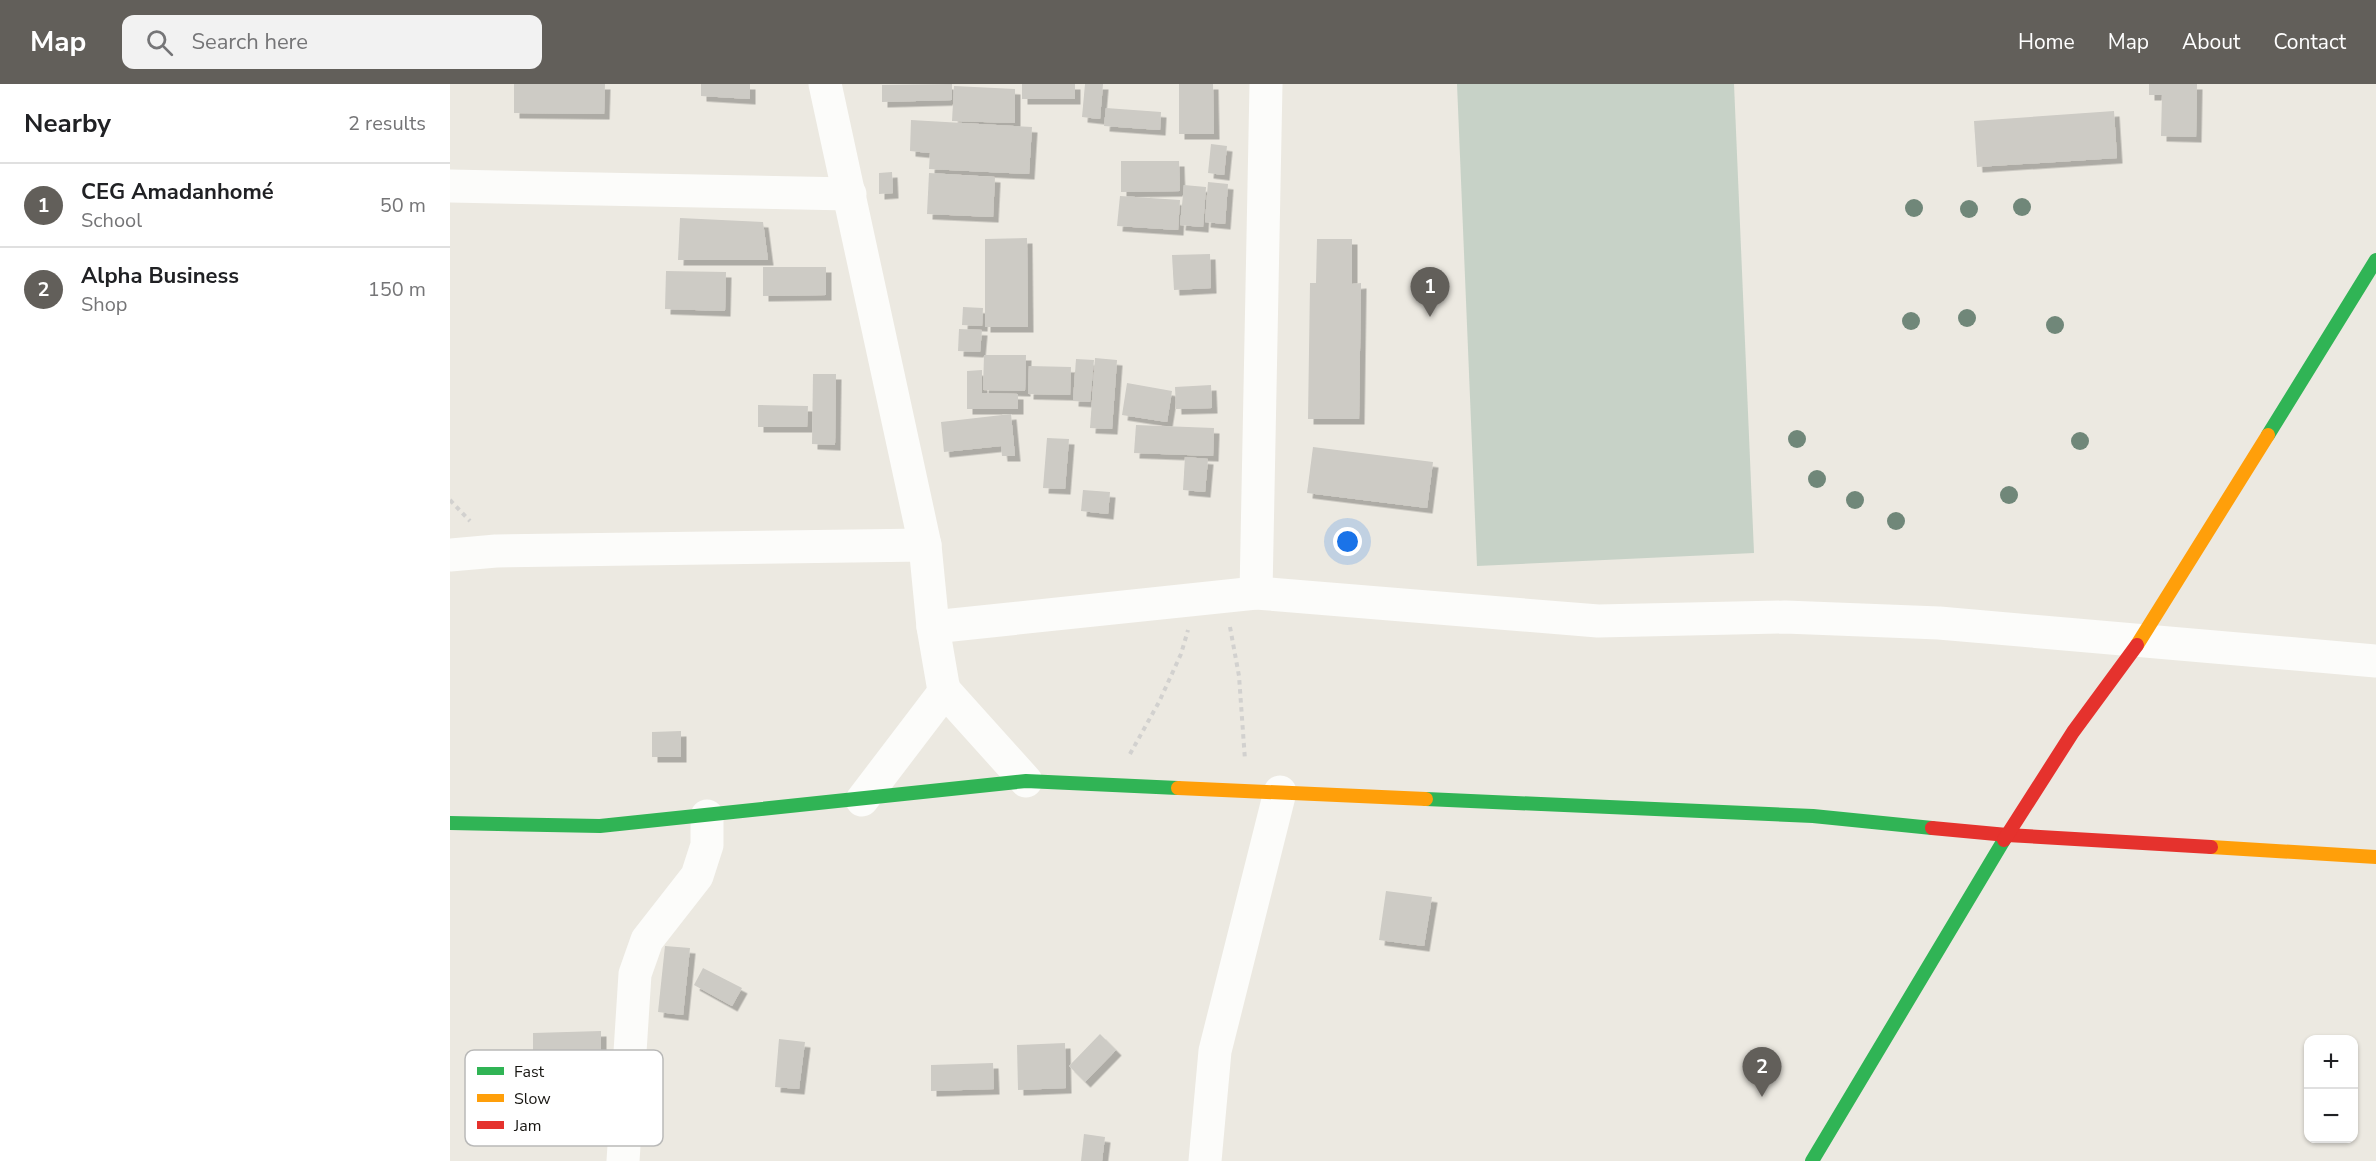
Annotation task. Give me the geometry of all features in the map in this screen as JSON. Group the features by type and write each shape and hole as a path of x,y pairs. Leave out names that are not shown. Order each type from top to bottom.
{"street":[{"path":"825,84 925,545 933,627 945,691 1026,781"},
{"path":"1226,597 1266,84"},
{"path":"450,186 850,194"},
{"path":"1812,1161 2007,835 2073,732 2140,641 2376,260"},
{"path":"450,555 496,551 925,545"},
{"path":"933,627 1226,597 1598,621 1785,617 1939,623 2376,661"},
{"path":"862,800 945,691"},
{"path":"450,823 600,826 1026,781 1813,816 2007,835 2376,857"},
{"path":"1205,1161 1215,1051 1280,792"},
{"path":"630,1050 635,974 647,940 697,876 707,845 707,816"},
{"path":"623,1161 624,1146"}],"path":[{"path":"1117,785 1135,743 1159,702 1181,654 1226,597"},
{"path":"1226,597 1239,676 1246,790"}],"shaded area":[{"path":"1457,84 1734,84 1754,553 1477,566"}],"building":[{"path":"514,84 605,84 604,114 514,113"},
{"path":"701,84 750,84 750,99 701,96"},
{"path":"952,84 952,100 882,102 882,85"},
{"path":"1022,84 1075,84 1075,99 1022,99"},
{"path":"1085,84 1103,84 1100,119 1082,117"},
{"path":"1179,84 1213,84 1214,134 1179,134"},
{"path":"2149,84 2197,84 2196,137 2161,136 2162,95 2149,95"},
{"path":"954,86 1015,89 1015,123 952,121"},
{"path":"1106,108 1161,112 1160,130 1104,126"},
{"path":"2114,111 2117,158 1977,167 1974,121"},
{"path":"911,120 1032,127 1029,174 929,169 930,153 910,151"},
{"path":"1211,144 1227,146 1224,175 1208,173"},
{"path":"1121,161 1179,161 1180,191 1121,192"},
{"path":"892,172 893,193 879,194 879,173"},
{"path":"929,173 995,177 993,217 927,214"},
{"path":"1208,182 1228,184 1225,224 1205,222"},
{"path":"1184,185 1206,187 1203,227 1180,225"},
{"path":"1120,196 1180,200 1178,230 1117,226"},
{"path":"680,218 763,222 768,260 678,260"},
{"path":"1027,238 1028,327 985,327 985,239"},
{"path":"1317,239 1352,239 1352,284 1361,283 1359,419 1308,419 1310,283 1316,283"},
{"path":"1210,254 1211,288 1174,290 1172,255"},
{"path":"763,267 826,267 826,295 763,296"},
{"path":"666,271 726,272 725,311 665,309"},
{"path":"963,307 983,308 982,326 962,325"},
{"path":"959,329 982,330 980,352 958,351"},
{"path":"984,355 1026,355 1025,391 983,390"},
{"path":"1095,358 1117,360 1112,429 1090,428"},
{"path":"1076,359 1094,360 1090,402 1073,401"},
{"path":"1029,366 1071,367 1070,395 1028,394"},
{"path":"982,370 982,393 1018,394 1018,409 967,409 967,371"},
{"path":"813,374 836,374 835,445 812,444"},
{"path":"1127,383 1172,391 1167,422 1122,415"},
{"path":"1211,385 1212,408 1176,409 1175,387"},
{"path":"758,405 808,406 807,427 758,427"},
{"path":"1011,414 1015,456 1002,456 1001,446 944,452 941,422"},
{"path":"1136,425 1214,428 1213,456 1134,453"},
{"path":"1047,438 1069,439 1065,489 1043,488"},
{"path":"1313,447 1433,462 1427,508 1307,493"},
{"path":"1185,457 1208,459 1205,492 1183,490"},
{"path":"1083,490 1110,492 1108,514 1081,511"},
{"path":"681,731 681,757 652,757 652,732"},
{"path":"1386,891 1432,897 1424,946 1379,940"},
{"path":"665,946 690,948 683,1015 658,1012"},
{"path":"703,968 742,988 732,1006 694,985"},
{"path":"601,1031 601,1050 533,1050 533,1033"},
{"path":"1100,1034 1116,1050 1085,1082 1069,1066"},
{"path":"779,1039 805,1042 799,1089 775,1087"},
{"path":"1065,1043 1066,1088 1018,1090 1017,1045"},
{"path":"993,1063 994,1089 931,1091 931,1065"},
{"path":"1084,1134 1105,1137 1102,1161 1081,1161"}],"traffic: fast":[{"path":"2268,435 2376,260"},
{"path":"450,823 600,826 1026,781 1178,788"},
{"path":"1426,799 1813,816 1932,828"},
{"path":"1812,1161 2004,840"}],"traffic: slow":[{"path":"2137,645 2268,435"},
{"path":"1178,788 1426,799"},
{"path":"2211,847 2376,857"}],"traffic: jam":[{"path":"2004,840 2073,732 2137,645"},
{"path":"1932,828 2007,835 2211,847"}],"place":[{"name":"CEG Amadanhomé","path":"1430,317"},
{"name":"Alpha Business","path":"1762,1097"}]}
